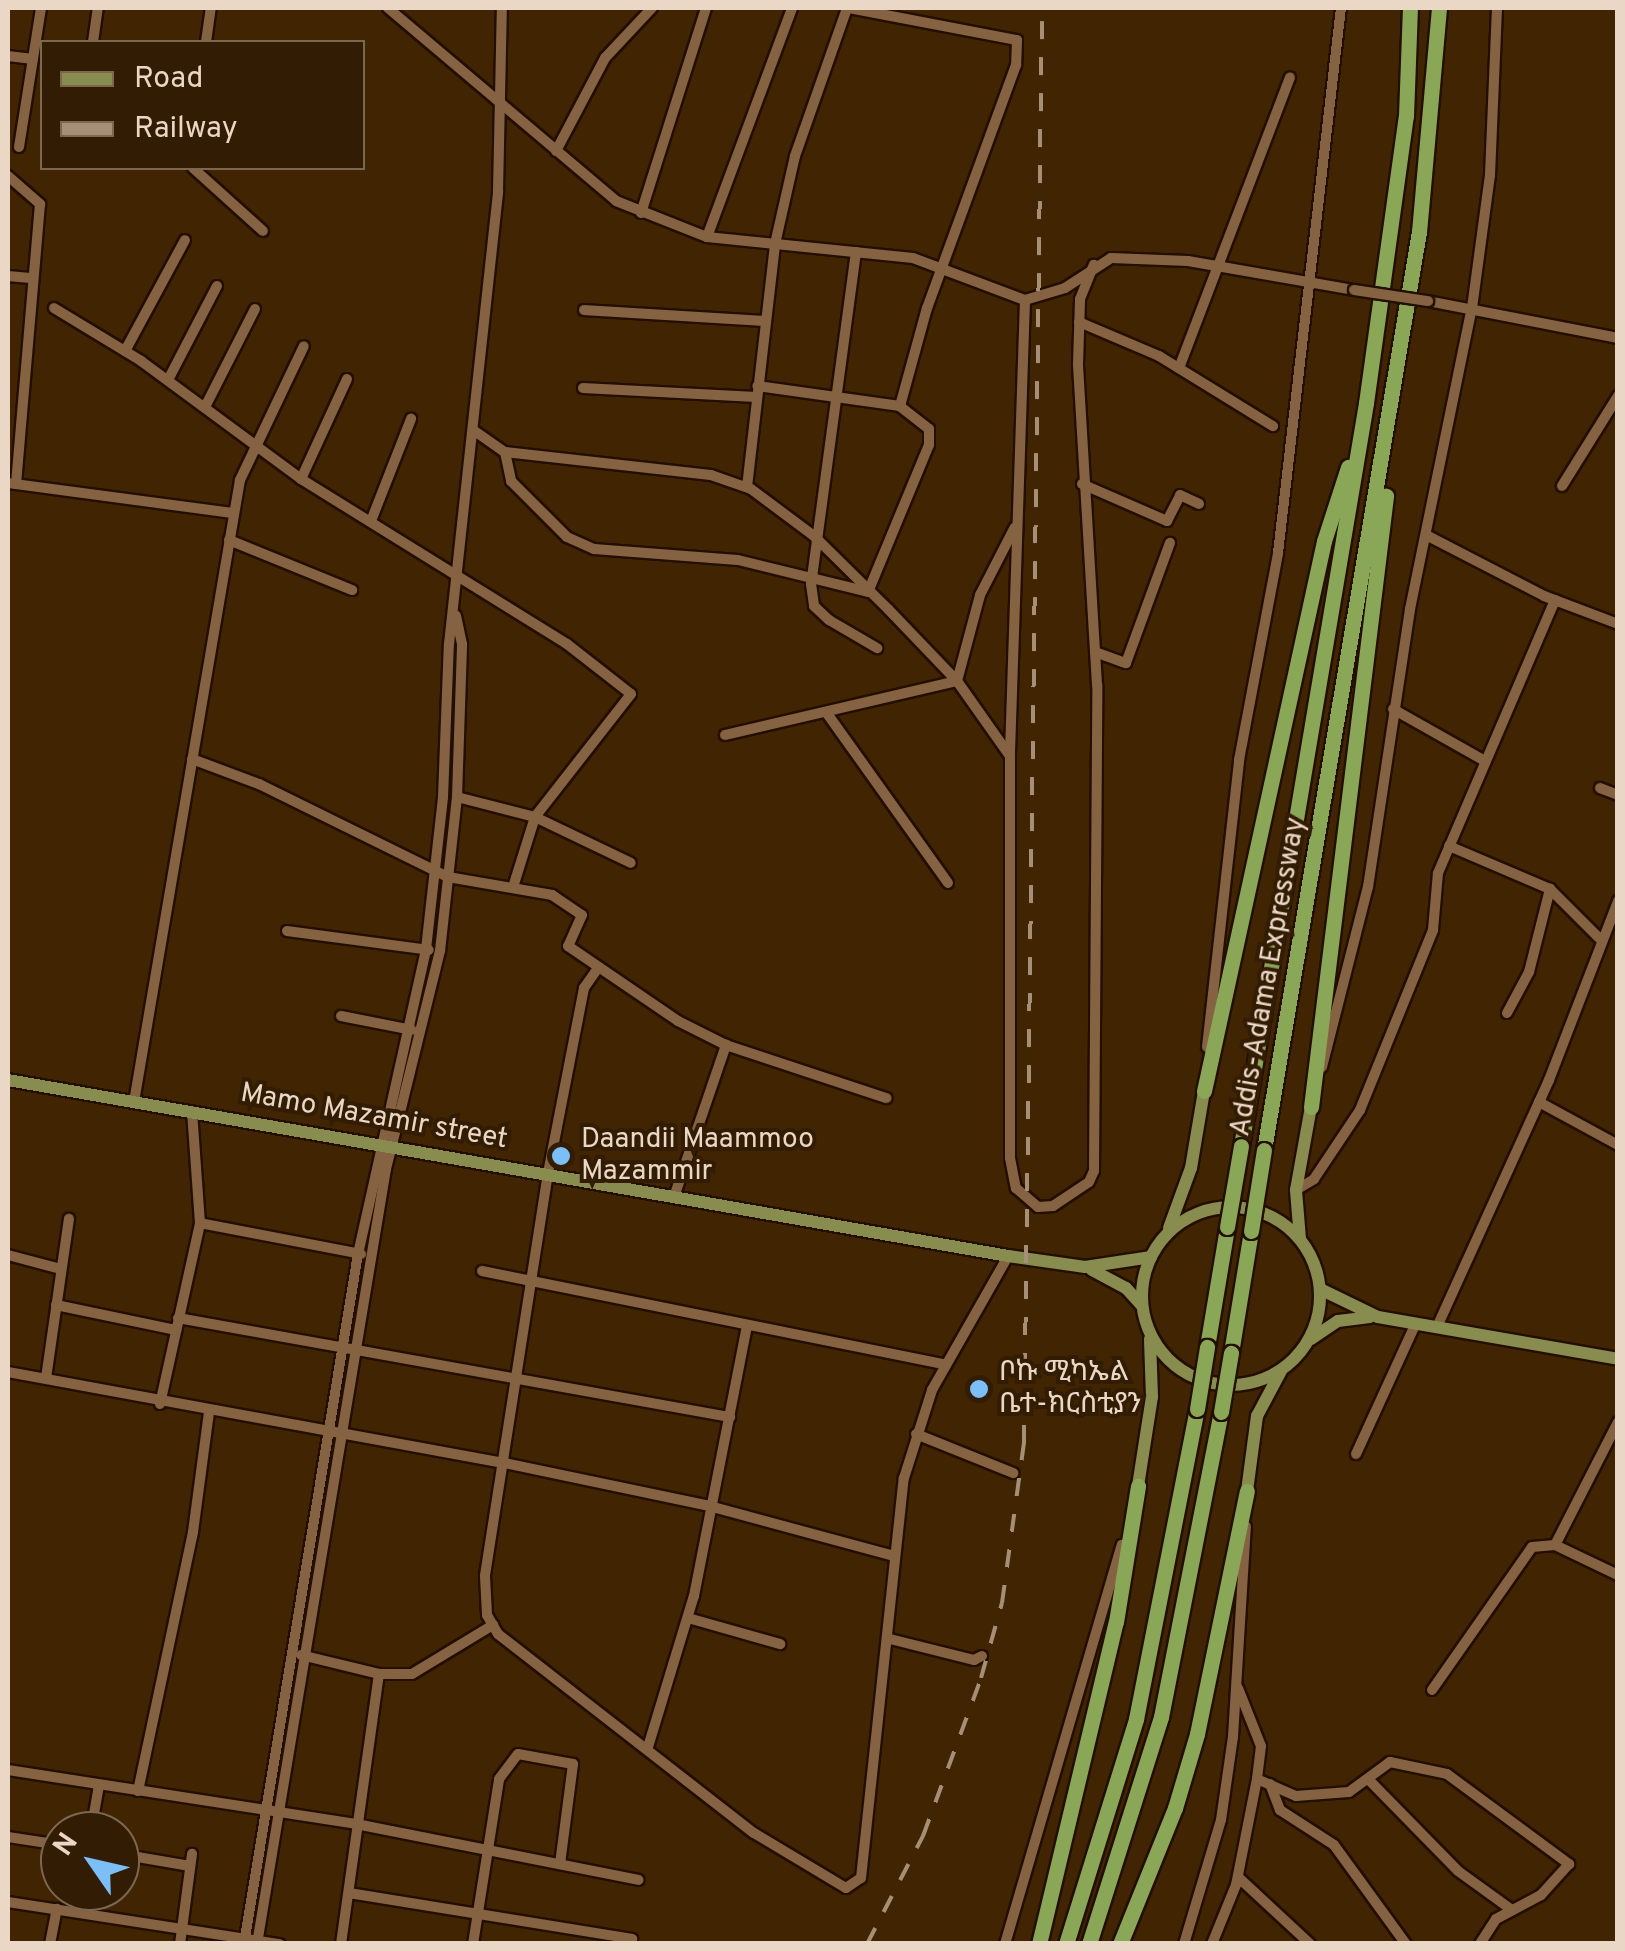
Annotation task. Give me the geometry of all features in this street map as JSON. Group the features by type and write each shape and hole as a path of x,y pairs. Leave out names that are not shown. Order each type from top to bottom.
{"highway":[{"name":"Addis-Adama Expressway","path":"1066,1944 1136,1720 1196,1409 1362,426 1406,116 1410,8"},
{"name":"Addis-Adama Expressway","path":"1089,1944 1161,1718 1221,1412 1389,428 1436,99 1439,8"},
{"path":"1204,1090 1324,541 1362,426"},
{"path":"1311,1107 1366,693 1389,428"},
{"path":"1039,1944 1116,1622 1138,1486"},
{"path":"1120,1944 1191,1752 1247,1492"}],"main road":[{"name":"Mamo Mazamir street","path":"8,1080 1086,1267"},
{"path":"1138,1486 1154,1360 1142,1306 1150,1257 1182,1204 1204,1090"},
{"path":"1308,1342 1320,1289 1301,1241 1296,1190 1311,1107"},
{"path":"1166,1234 1214,1208 1243,1207 1270,1215 1301,1241"},
{"path":"1086,1267 1150,1257"},
{"path":"1086,1267 1126,1288 1142,1306"},
{"path":"1320,1289 1378,1317 1618,1359"},
{"path":"1247,1492 1258,1416 1267,1388 1308,1342 1338,1321 1378,1317"},
{"path":"1147,1327 1177,1368 1202,1381 1231,1386 1285,1367"}],"street":[{"path":"19,147 40,8"},
{"path":"93,40 98,8"},
{"path":"206,40 211,8"},
{"path":"388,8 498,96 556,151 641,213 707,236 944,265 1025,300 1065,288 1094,265 1112,258 1222,266 1472,308 1618,338"},
{"path":"258,1941 388,1143 426,949 455,610 498,192 502,8"},
{"path":"556,151 606,58 652,8"},
{"path":"641,213 706,8"},
{"path":"707,236 792,8"},
{"path":"747,487 775,244 795,156 848,8 1017,40 1016,65 944,265 900,406"},
{"path":"1204,1090 1222,892 1278,554 1308,280 1337,86 1341,8"},
{"path":"1311,1107 1368,887 1393,709 1472,308 1490,175 1497,8"},
{"path":"8,56 32,60"},
{"path":"1179,368 1222,266 1290,78"},
{"path":"195,170 263,231"},
{"path":"8,176 40,204 12,483 234,514"},
{"path":"125,351 186,240"},
{"path":"856,252 832,398 811,574 814,606 878,648"},
{"path":"1025,300 1010,757 1010,1158 1016,1188 1028,1204 1053,1206 1089,1182 1094,1170 1095,652 1082,484 1080,322 1080,299 1094,265"},
{"path":"8,276 33,278"},
{"path":"168,380 217,286"},
{"path":"54,308 168,380 301,480 566,644 632,694 535,817 514,884"},
{"path":"205,408 255,308"},
{"path":"584,310 764,321"},
{"path":"1080,322 1179,368 1273,426"},
{"path":"134,1102 234,514 253,445 304,346"},
{"path":"301,480 347,379"},
{"path":"584,388 756,391 900,406 931,436 868,592"},
{"path":"1562,486 1618,396"},
{"path":"371,521 411,419"},
{"path":"476,432 504,452 711,476 747,487 814,536 957,681 1010,757"},
{"path":"504,452 510,481 567,538 594,549 738,560 811,574 868,592"},
{"path":"1082,484 1167,521 1180,495 1200,504"},
{"path":"957,681 980,595 1017,521"},
{"path":"1428,536 1555,600 1618,624"},
{"path":"229,540 352,590"},
{"path":"1095,652 1126,663 1170,543"},
{"path":"1296,1190 1314,1179 1360,1110 1433,930 1434,894 1449,846 1555,600"},
{"path":"244,1941 358,1254 422,1032 440,951 457,798 462,644 455,610"},
{"path":"725,736 957,681"},
{"path":"1393,709 1485,761"},
{"path":"826,712 948,883"},
{"path":"192,759 259,784 448,877 514,884 552,895 582,916 568,946 598,968 726,1045 886,1098"},
{"path":"1600,788 1618,795"},
{"path":"457,798 535,817 631,863"},
{"path":"1449,846 1550,889 1599,938"},
{"path":"1507,1013 1530,972 1550,889"},
{"path":"1437,1327 1539,1102 1599,938 1618,901"},
{"path":"287,930 440,951"},
{"path":"598,968 584,988 548,1173 520,1375 484,1576 493,1625 754,1832 855,1888 890,1639 894,1556 916,1434 945,1364 1008,1256"},
{"path":"342,1016 422,1032"},
{"path":"674,1197 726,1045"},
{"path":"1539,1102 1618,1144"},
{"path":"160,1404 200,1223 192,1110"},
{"path":"46,1378 69,1219"},
{"path":"200,1223 372,1256"},
{"path":"8,1254 61,1269"},
{"path":"482,1271 945,1364"},
{"path":"56,1305 357,1345 730,1417"},
{"path":"1356,1454 1416,1324"},
{"path":"648,1747 688,1618 747,1327"},
{"path":"8,1372 160,1404 343,1431 504,1463 709,1506 894,1556"},
{"path":"138,1791 193,1532 210,1412"},
{"path":"1555,1545 1618,1422"},
{"path":"916,1434 1012,1473"},
{"path":"1005,1944 1138,1486"},
{"path":"1184,1944 1220,1820 1238,1688 1247,1492"},
{"path":"1432,1690 1532,1547 1555,1545 1618,1575"},
{"path":"688,1618 780,1644"},
{"path":"291,1654 379,1674 412,1674 493,1625"},
{"path":"890,1639 974,1660 982,1656"},
{"path":"341,1944 379,1674"},
{"path":"1212,1944 1238,1877 1258,1779 1260,1746 1238,1688"},
{"path":"473,1944 499,1779 512,1757 569,1762 574,1767 560,1864"},
{"path":"1258,1779 1296,1796 1348,1792 1390,1762 1447,1774 1569,1864 1540,1895 1496,1919 1480,1944"},
{"path":"8,1770 356,1824 638,1880"},
{"path":"1369,1780 1458,1871 1512,1910"},
{"path":"1270,1784 1280,1810 1334,1845 1406,1944"},
{"path":"95,1811 99,1785"},
{"path":"8,1836 40,1842"},
{"path":"140,1856 191,1860 180,1944"},
{"path":"1238,1877 1310,1944"},
{"path":"349,1893 632,1939"},
{"path":"8,1902 40,1906"},
{"path":"50,1944 56,1911"},
{"path":"73,1911 280,1944"}],"railway":[{"path":"867,1944 923,1836 981,1678 1002,1603 1024,1443 1042,8"}],"place":[{"name":"Daandii Maammoo Mazammir","path":"561,1156"},
{"name":"ቦኩ ሚካኤል ቤተ-ክርስቲያን","path":"979,1389"}]}
